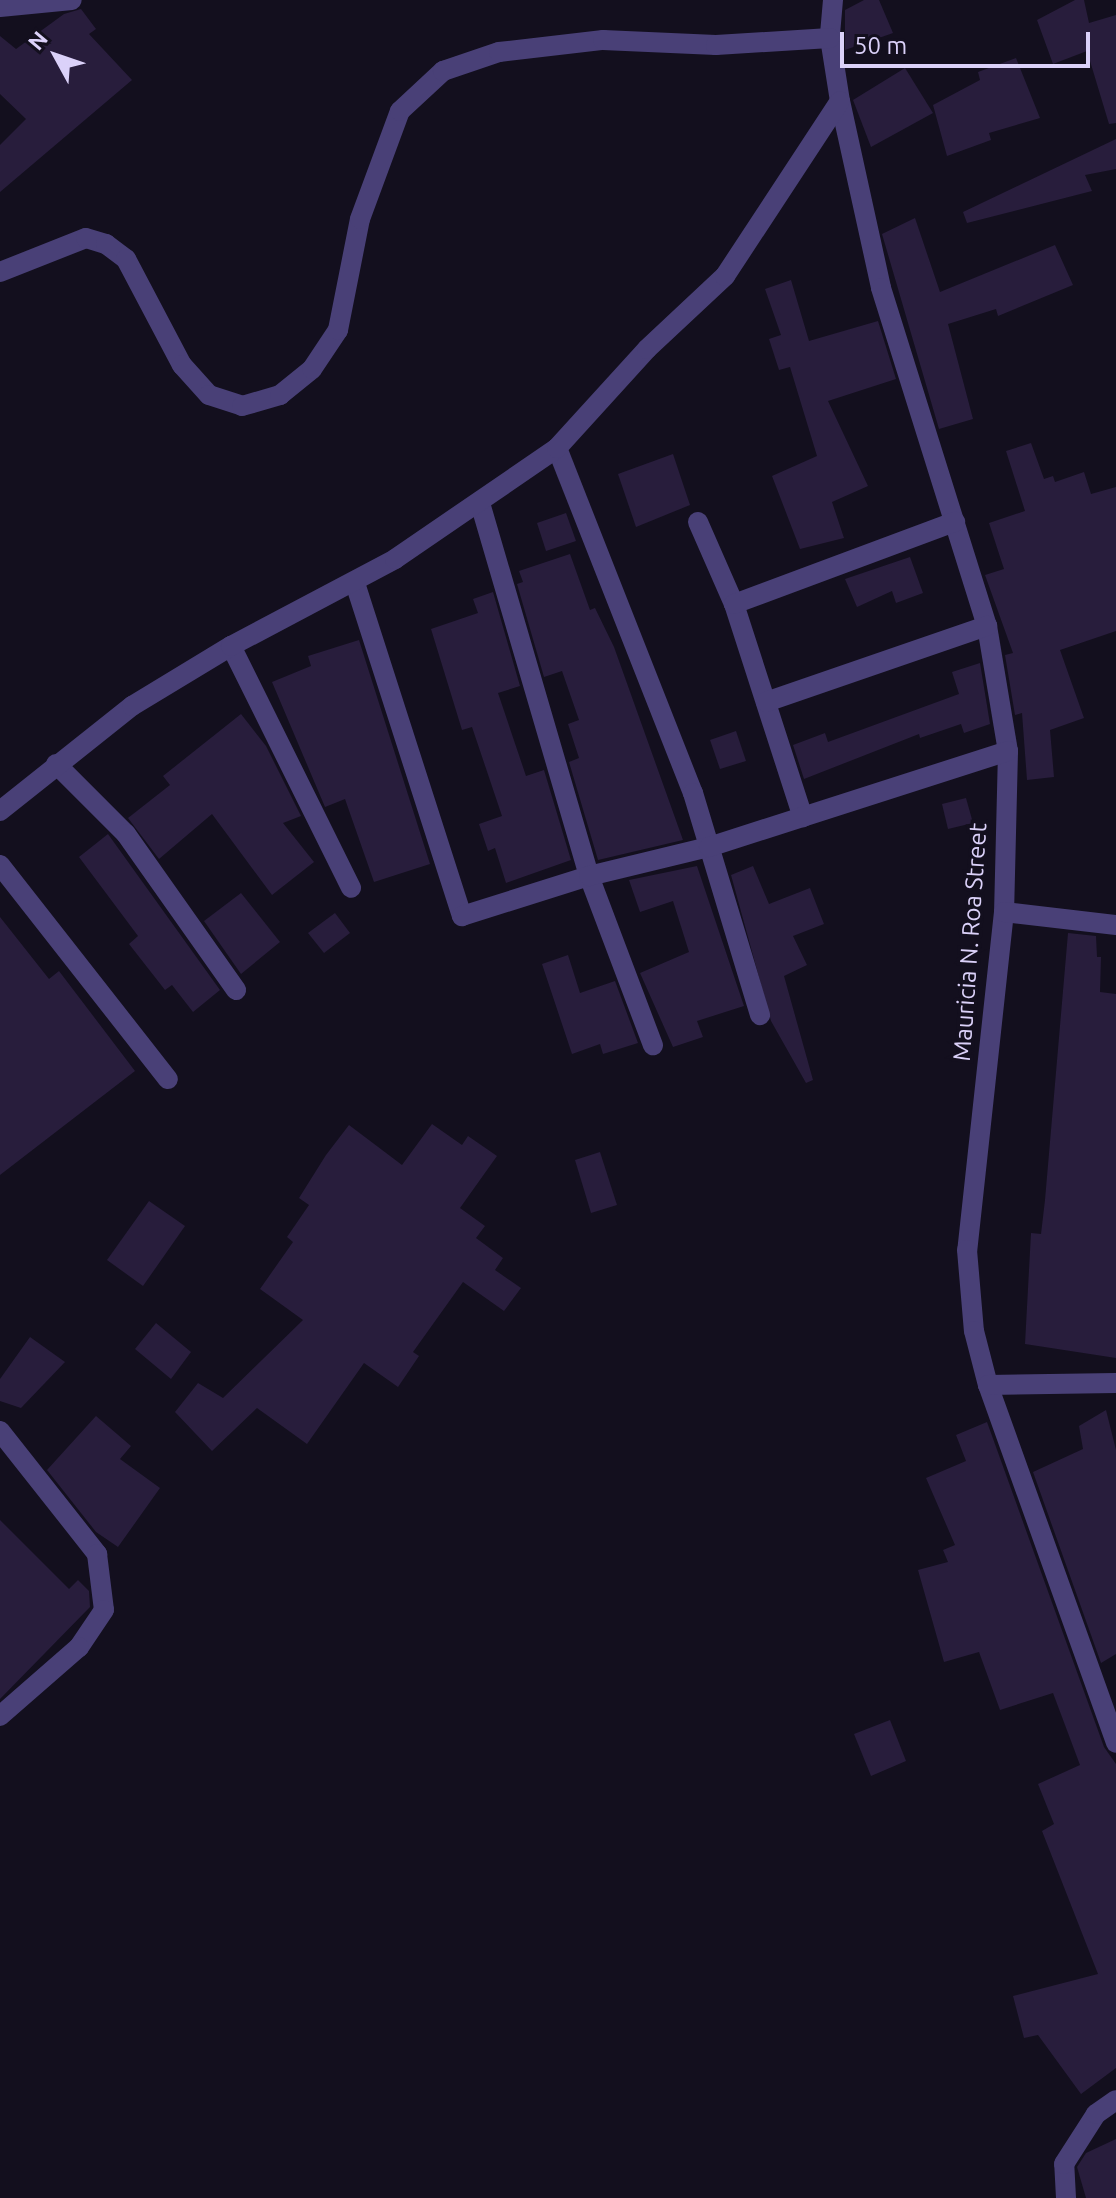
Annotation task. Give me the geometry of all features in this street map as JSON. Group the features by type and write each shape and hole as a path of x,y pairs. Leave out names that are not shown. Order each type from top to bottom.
{"street":[{"path":"0,7 72,0"},
{"name":"Mauricia N. Roa Street","path":"833,0 830,38 840,101 881,288 987,626 1008,751 1004,912 967,1250 974,1331 988,1385 1116,1743"},
{"path":"0,272 86,238 106,244 126,259 182,365 209,395 242,406 280,395 301,378 338,330 360,219 400,111 443,71 499,52 603,40 716,45 830,38"},
{"path":"0,811 132,706 231,646 355,583 480,503 557,448 647,349 725,276 840,101"},
{"path":"557,448 693,793 760,1015"},
{"path":"480,503 589,876 653,1045"},
{"path":"698,522 734,604 803,817"},
{"path":"734,604 955,522"},
{"path":"355,583 462,916 589,876 709,847 1008,751"},
{"path":"766,702 987,626"},
{"path":"231,646 351,888"},
{"path":"56,764 126,834 236,990"},
{"path":"0,865 168,1079"},
{"path":"1004,912 1116,925"},
{"path":"988,1385 1116,1383"},
{"path":"0,1431 97,1554 104,1610 79,1647 0,1716"},
{"path":"1066,2198 1064,2164 1096,2114 1116,2100"}],"building":[{"path":"864,0 879,0 893,33 845,50 845,10"},
{"path":"1075,0 1084,0 1089,23 1116,15 1116,123 1109,124 1087,51 1053,64 1037,20"},
{"path":"81,9 96,29 89,34 132,80 0,192 0,145 26,119 0,94 0,36 16,49 64,14"},
{"path":"1016,58 1040,118 989,133 991,140 947,156 933,105 980,80 978,72"},
{"path":"905,68 933,113 871,147 853,100"},
{"path":"1116,139 1116,169 1085,175 1092,191 967,223 963,212"},
{"path":"915,218 940,292 1055,245 1073,285 998,316 996,309 948,324 973,419 939,429 882,234"},
{"path":"791,280 809,341 878,321 896,379 828,401 868,486 832,502 844,538 800,549 772,476 817,456 790,367 779,370 769,339 781,335 765,289"},
{"path":"1031,443 1044,479 1053,476 1055,482 1084,472 1091,494 1116,487 1116,631 1060,650 1084,718 1050,730 1054,777 1027,780 1022,713 1015,715 1005,655 1013,653 985,575 1004,569 989,523 1025,511 1006,451"},
{"path":"673,454 690,505 636,527 618,474"},
{"path":"566,513 576,541 546,551 537,523"},
{"path":"570,554 590,610 595,608 614,647 683,840 598,860 569,762 579,758 568,724 579,720 562,671 544,677 517,584 523,582 519,571"},
{"path":"910,557 923,593 896,603 892,591 857,607 845,579"},
{"path":"493,592 520,686 498,693 526,776 544,770 571,860 506,883 495,848 488,851 479,824 502,816 472,727 462,730 431,629 478,613 473,599"},
{"path":"359,640 430,864 374,882 345,799 325,807 272,682 311,666 308,656"},
{"path":"980,663 990,724 964,733 961,724 920,738 919,734 804,779 793,745 825,733 828,742 959,694 952,672"},
{"path":"241,714 266,746 301,816 283,823 314,862 272,895 212,814 159,859 128,818 170,785 163,776"},
{"path":"736,731 746,761 720,769 710,740"},
{"path":"966,798 973,823 948,829 942,804"},
{"path":"108,834 220,990 193,1012 172,985 165,990 129,944 138,936 79,857"},
{"path":"697,866 744,1006 697,1021 703,1037 673,1047 640,973 689,952 673,901 640,912 629,880"},
{"path":"753,866 769,904 810,888 824,924 793,936 807,965 784,976 813,1080 806,1083 771,1021 731,875"},
{"path":"241,893 280,942 241,974 204,921"},
{"path":"335,913 350,933 324,953 308,933"},
{"path":"0,917 49,979 59,971 135,1071 0,1175"},
{"path":"1068,933 1096,936 1097,957 1101,957 1100,992 1116,994 1116,1358 1025,1344 1031,1233 1041,1234"},
{"path":"568,955 580,993 615,981 638,1043 603,1054 600,1044 572,1054 542,964"},
{"path":"432,1124 462,1145 468,1136 497,1156 460,1208 485,1226 476,1238 503,1258 495,1270 521,1288 504,1311 463,1282 413,1352 419,1356 398,1387 364,1363 307,1444 257,1408 212,1451 175,1412 198,1383 223,1398 303,1320 260,1289 293,1242 287,1237 309,1205 299,1198 326,1155 349,1125 402,1165"},
{"path":"600,1152 617,1205 591,1213 575,1160"},
{"path":"149,1201 185,1226 143,1286 107,1260"},
{"path":"156,1323 191,1352 171,1379 135,1349"},
{"path":"30,1337 65,1362 21,1408 0,1401 0,1379"},
{"path":"1106,1410 1116,1450 1116,1654 1101,1663 1033,1472 1083,1449 1079,1426"},
{"path":"96,1416 131,1446 120,1459 160,1488 118,1547 96,1532 47,1470"},
{"path":"987,1422 1104,1747 1116,1764 1116,2068 1081,2094 1038,2035 1024,2038 1013,1996 1098,1974 1042,1831 1054,1824 1038,1784 1080,1765 1053,1693 1000,1710 979,1652 944,1662 918,1570 948,1562 943,1550 955,1545 926,1478 966,1461 956,1435"},
{"path":"0,1520 69,1589 78,1580 89,1591 90,1607 0,1699"},
{"path":"890,1720 906,1761 871,1776 854,1734"},
{"path":"1116,2139 1116,2198 1086,2198 1077,2167 1086,2153"}]}
